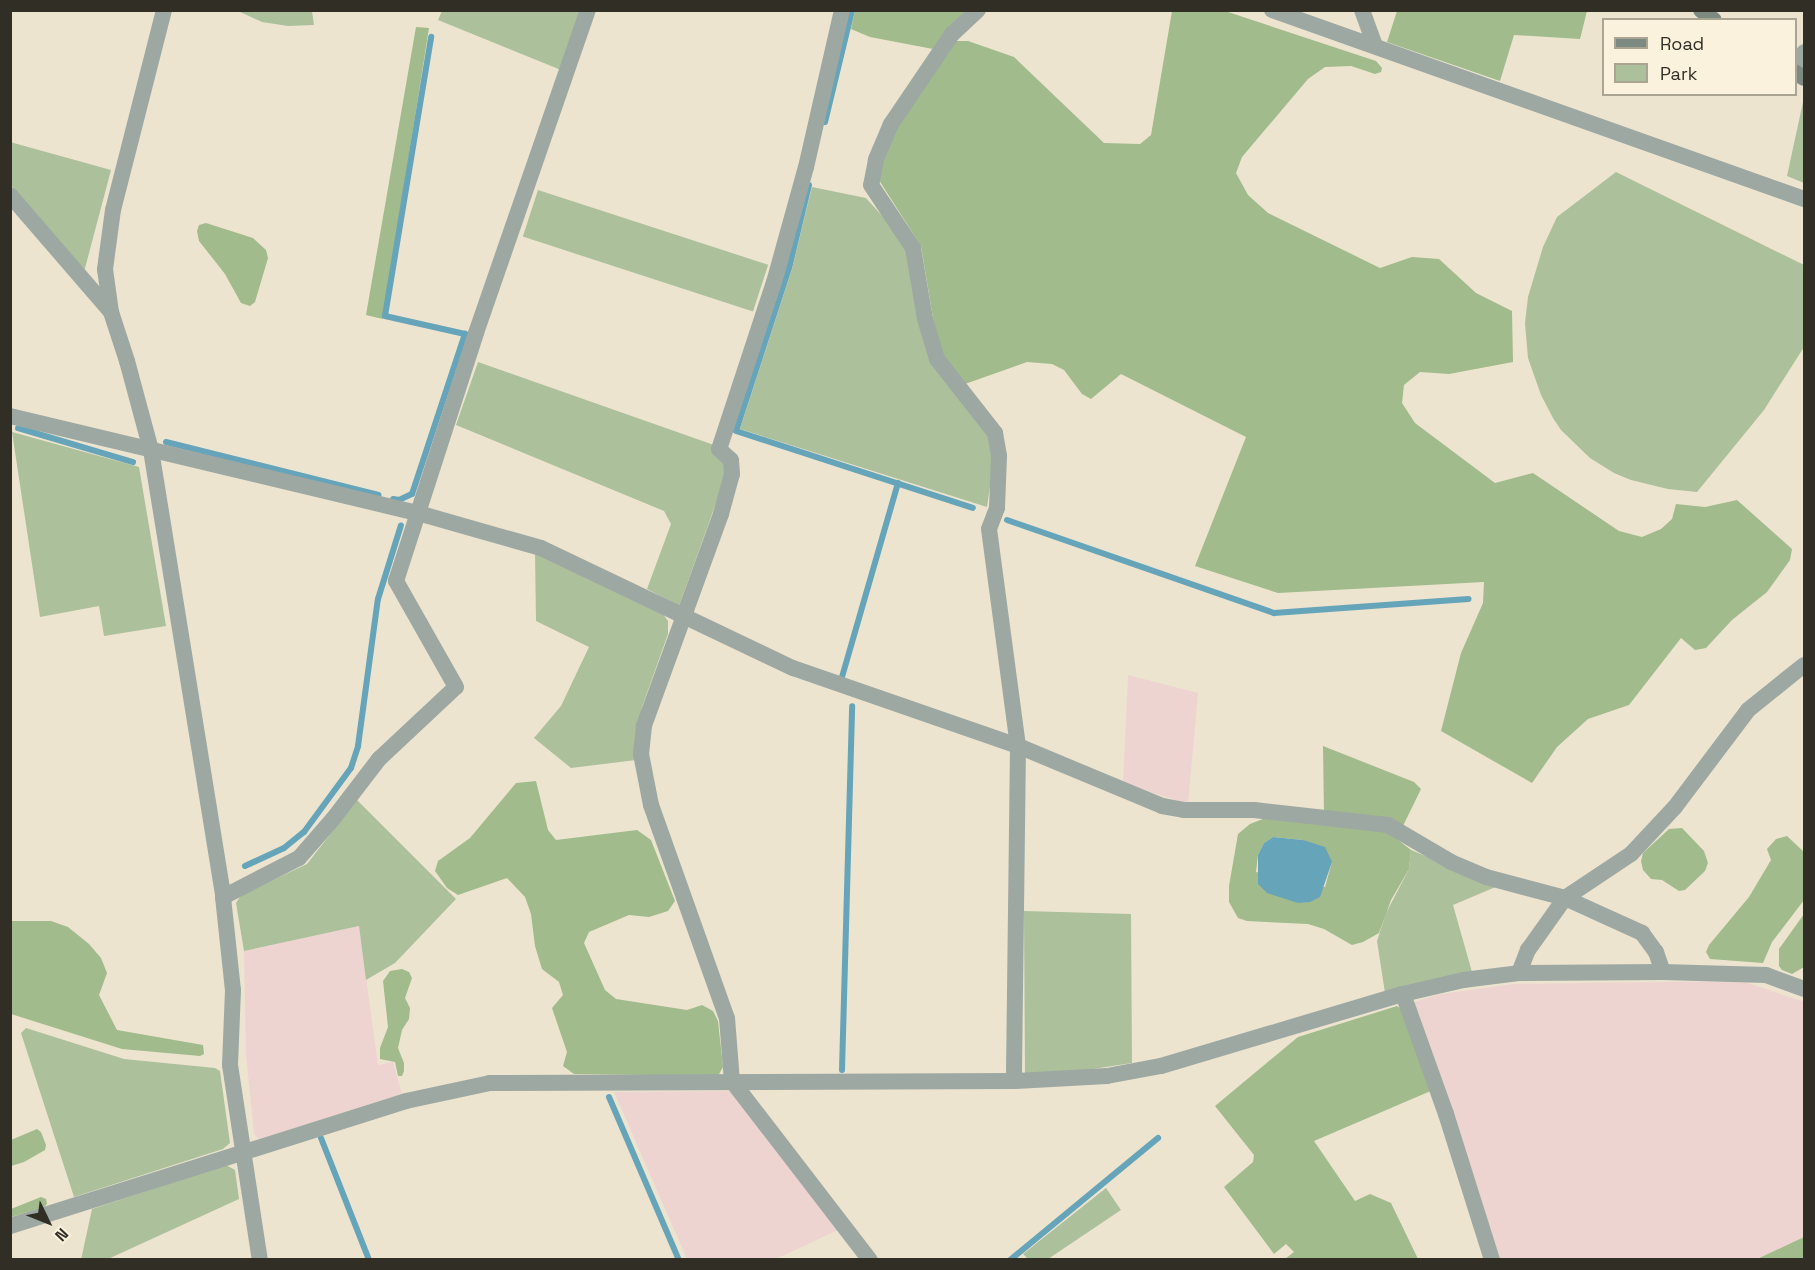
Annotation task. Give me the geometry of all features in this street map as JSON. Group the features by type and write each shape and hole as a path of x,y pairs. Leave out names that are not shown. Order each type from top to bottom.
{"street":[{"path":"164,10 113,210 105,268 111,312 151,450 223,897 233,990 230,1065 260,1260"},
{"path":"223,897 299,858 333,819 379,759 456,687 396,581 476,333 588,10"},
{"path":"842,10 806,168 774,282 719,449 731,460 732,474 721,514 644,726 641,754 651,805 727,1018 732,1081 870,1260"},
{"path":"978,10 952,34 891,124 876,160 871,185 913,248 925,319 938,359 995,433 999,456 997,508 989,529 1018,746 1014,1081"},
{"path":"1272,10 1804,199"},
{"path":"1362,10 1375,46"},
{"path":"1800,75 1804,52"},
{"path":"10,195 111,312"},
{"path":"10,416 418,513 541,548 793,668 1018,746 1162,806 1184,810 1254,810 1388,825 1451,862 1486,877 1565,898 1642,933 1656,952 1663,972"},
{"path":"1519,973 1528,950 1565,898 1631,855 1675,807 1748,710 1804,665"},
{"path":"10,1226 406,1101 490,1083 1014,1081 1107,1076 1161,1066 1403,994 1463,980 1519,973 1663,972 1766,975 1804,989"},
{"path":"1403,994 1446,1114 1492,1260"}],"shaded area":[{"path":"1128,675 1198,693 1188,804 1123,783"},
{"path":"359,926 378,1065 393,1062 402,1094 259,1139 254,1134 246,1055 244,951"},
{"path":"1742,981 1804,1002 1804,1237 1757,1259 1498,1259 1411,1003 1441,994 1513,984"},
{"path":"732,1091 838,1230 776,1259 687,1259 614,1092"}],"green space":[{"path":"238,11 312,11 314,25 288,26 262,22"},
{"path":"442,11 581,11 561,70 438,20"},
{"path":"855,11 968,11 933,49 870,37 851,29"},
{"path":"1172,11 1225,11 1376,61 1382,68 1381,72 1375,74 1351,66 1325,67 1308,79 1242,157 1236,173 1248,195 1268,213 1380,268 1412,257 1439,259 1476,293 1512,311 1513,362 1449,374 1420,372 1404,385 1402,403 1415,423 1495,483 1533,473 1619,531 1642,537 1661,529 1672,519 1676,504 1705,507 1737,500 1792,549 1790,560 1767,592 1732,620 1706,648 1695,650 1681,638 1629,705 1588,719 1557,747 1532,783 1441,731 1461,653 1483,603 1484,582 1278,593 1195,566 1246,437 1121,374 1091,399 1082,394 1064,370 1052,364 1027,362 965,384 946,359 936,336 921,246 877,177 902,116 956,41 968,41 1014,57 1104,143 1140,144 1151,135"},
{"path":"1397,11 1587,11 1580,39 1514,35 1500,81 1387,42"},
{"path":"416,27 429,28 383,319 366,315"},
{"path":"1804,103 1804,183 1787,176"},
{"path":"10,142 111,170 84,272 11,185"},
{"path":"1616,172 1804,265 1804,347 1764,410 1697,492 1668,489 1631,480 1614,473 1590,458 1561,430 1553,418 1541,395 1528,358 1525,323 1528,297 1543,247 1557,217"},
{"path":"812,187 866,198 904,240 914,285 993,442 993,465 987,507 740,429 792,269"},
{"path":"538,190 768,265 753,311 523,237"},
{"path":"206,223 253,238 266,250 268,258 255,302 250,306 241,303 225,274 199,241 197,231 199,225"},
{"path":"478,362 714,445 727,463 725,478 679,606 647,589 671,524 664,511 456,425"},
{"path":"12,432 139,467 166,626 104,636 99,606 40,617"},
{"path":"535,552 663,614 668,621 668,634 642,707 636,736 636,760 571,768 534,738 561,706 589,647 536,621"},
{"path":"1323,746 1414,782 1421,789 1402,828 1324,813"},
{"path":"536,781 548,830 556,840 637,830 651,840 675,901 668,911 649,917 629,915 589,932 584,943 605,990 616,999 687,1010 702,1005 713,1011 718,1021 723,1067 718,1076 574,1074 563,1066 567,1052 552,1008 563,995 559,982 542,969 535,946 531,914 525,897 507,878 458,895 447,888 435,871 438,861 470,838 516,783"},
{"path":"357,800 456,899 395,963 366,980 359,926 244,951 236,903 241,895 307,864"},
{"path":"1268,817 1384,829 1411,850 1409,869 1391,900 1379,933 1352,945 1324,929 1308,924 1247,921 1238,918 1229,902 1229,886 1238,834 1250,824","holes":["1273,837 1303,840 1332,862 1325,887 1256,872 1258,855 1264,843"]},
{"path":"1682,828 1704,851 1708,863 1705,871 1685,890 1679,891 1662,880 1651,879 1643,870 1641,861 1643,853 1669,829"},
{"path":"1787,836 1804,852 1804,900 1772,942 1763,963 1710,959 1706,952 1709,945 1749,897 1771,860 1767,849 1776,839"},
{"path":"1411,850 1498,886 1453,905 1472,972 1385,993 1377,941 1386,913 1409,869"},
{"path":"1024,911 1131,914 1132,1063 1067,1073 1025,1075"},
{"path":"1804,914 1804,967 1792,974 1782,970 1779,966 1779,949"},
{"path":"11,921 51,921 68,927 89,944 101,958 107,973 99,995 117,1030 203,1045 204,1054 200,1056 122,1049 11,1014"},
{"path":"402,969 409,972 412,978 405,998 410,1008 409,1019 402,1030 398,1048 404,1063 404,1071 402,1076 398,1076 395,1062 380,1059 380,1048 388,1027 383,981 390,971"},
{"path":"1397,1006 1404,1011 1433,1090 1314,1141 1355,1201 1370,1194 1391,1203 1418,1259 1285,1259 1294,1252 1286,1244 1274,1254 1224,1187 1253,1162 1254,1155 1215,1106 1298,1037"},
{"path":"26,1028 124,1059 215,1068 220,1071 230,1143 223,1149 74,1197 21,1033"},
{"path":"37,1129 41,1132 46,1145 45,1150 24,1162 11,1166 11,1140"},
{"path":"226,1165 235,1170 239,1199 108,1259 81,1260 92,1209"},
{"path":"1106,1188 1121,1210 1048,1259 1028,1259 1023,1254"},
{"path":"41,1197 46,1199 47,1204 44,1207 11,1217 11,1209"},
{"path":"1804,1237 1804,1259 1757,1259"}],"water":[{"path":"1273,837 1303,840 1325,847 1332,862 1320,897 1310,902 1298,903 1267,893 1258,884 1258,855 1264,843"}],"waterway":[{"path":"825,122 852,10"},
{"path":"393,499 399,500 412,494 465,334 385,316 431,37"},
{"path":"809,185 789,268 736,431 973,508"},
{"path":"18,428 133,462"},
{"path":"166,442 378,495"},
{"path":"842,677 898,483"},
{"path":"1007,520 1274,613 1468,599"},
{"path":"245,866 284,848 304,832 351,768 358,746 378,599 401,525"},
{"path":"842,1070 852,706"},
{"path":"609,1097 679,1260"},
{"path":"321,1138 369,1260"},
{"path":"1010,1260 1158,1138"}]}
